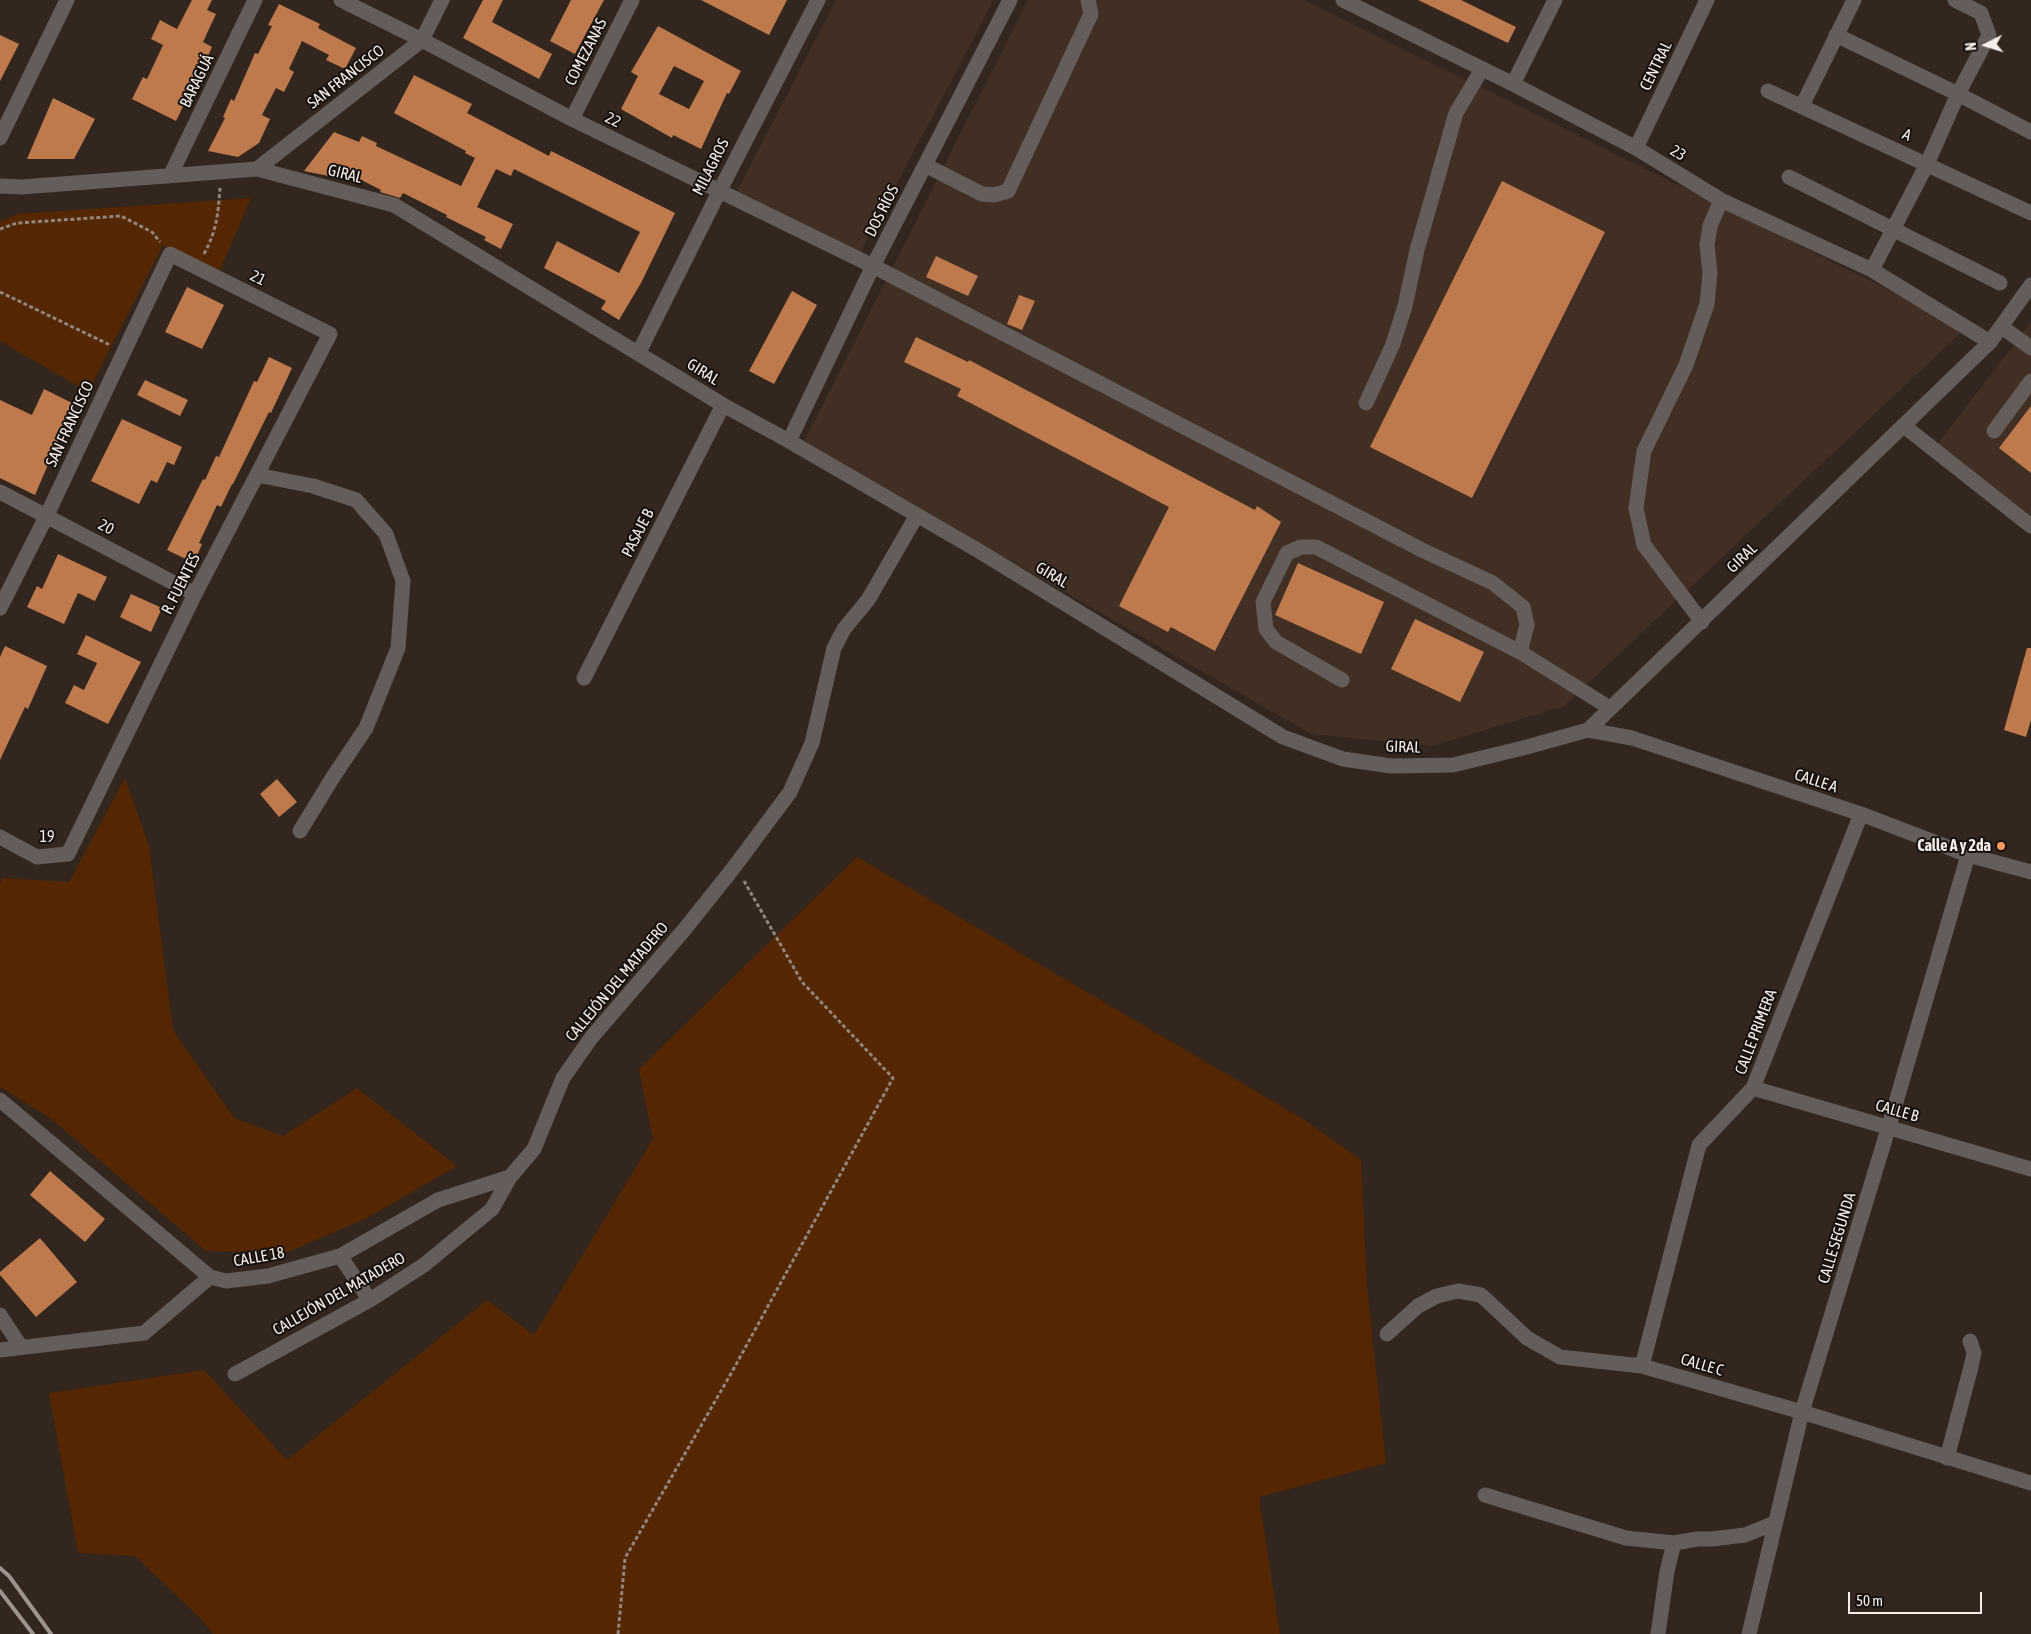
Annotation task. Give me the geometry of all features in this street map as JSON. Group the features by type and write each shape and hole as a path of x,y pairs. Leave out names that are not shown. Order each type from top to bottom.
{"street":[{"path":"0,138 67,0"},
{"name":"BARAGUÁ","path":"170,176 254,0"},
{"name":"22","path":"341,0 422,40 572,119 718,192 873,266 1424,551 1493,583 1523,607 1527,625 1520,652"},
{"name":"SAN FRANCISCO","path":"257,169 422,40 442,0"},
{"name":"COMEZANAS","path":"572,119 632,0"},
{"name":"MILAGROS","path":"639,352 718,192 818,0"},
{"name":"DOS RÍOS","path":"789,441 873,266 1010,0"},
{"path":"925,165 982,194 994,195 1008,191 1091,14 1088,0"},
{"name":"23","path":"1343,0 1373,7 1482,69 1636,148 1721,200 1872,270 1990,342"},
{"path":"1513,84 1555,0"},
{"name":"CENTRAL","path":"1636,148 1707,0"},
{"path":"1802,106 1854,0"},
{"path":"1872,270 1927,164 1958,94 1989,35 1981,13 1955,0"},
{"path":"1836,35 1958,94 2031,132"},
{"path":"1366,403 1393,344 1404,306 1416,250 1456,113 1482,69"},
{"name":"A","path":"1768,91 2031,212"},
{"name":"GIRAL","path":"0,186 22,187 257,169 394,204 723,405 979,551 1282,736 1343,758 1391,766 1453,765 1588,730 1990,342 2031,285"},
{"path":"1789,178 2000,283"},
{"path":"1702,622 1644,545 1636,508 1644,451 1686,366 1707,304 1710,273 1707,245 1710,226 1721,200"},
{"name":"SAN FRANCISCO","path":"0,608 47,515 170,254"},
{"name":"21","path":"170,254 330,334"},
{"path":"2002,326 2031,348"},
{"name":"R. FUENTES","path":"68,854 195,594 330,334"},
{"path":"1994,431 2031,381"},
{"name":"PASAJE B","path":"584,678 723,405"},
{"path":"1904,426 2031,526"},
{"path":"257,475 313,486 356,500 386,534 403,581 398,648 366,728 300,831"},
{"name":"20","path":"0,492 195,594"},
{"name":"CALLEJÓN DEL MATADERO","path":"235,1374 370,1300 424,1265 492,1209 510,1177 534,1149 563,1078 591,1038 684,930 790,792 812,743 834,648 844,629 868,600 917,515"},
{"path":"1342,680 1276,642 1266,629 1263,602 1287,553 1301,547 1316,547 1520,652 1610,708"},
{"name":"CALLE A","path":"1588,730 1632,738 1861,814 1968,855 2031,872"},
{"name":"CALLE PRIMERA","path":"1642,1366 1699,1144 1753,1088 1861,814"},
{"name":"19","path":"0,837 37,857 68,854"},
{"name":"CALLE SEGUNDA","path":"1749,1634 1802,1412 1889,1126 1968,855"},
{"name":"CALLE B","path":"1753,1088 1889,1126 2031,1169"},
{"path":"0,1100 210,1277 144,1333 0,1350"},
{"name":"CALLE 18","path":"210,1277 226,1281 268,1276 340,1256 438,1200 510,1177"},
{"path":"340,1256 370,1300"},
{"name":"CALLE C","path":"1387,1334 1418,1306 1437,1296 1458,1291 1481,1294 1527,1338 1560,1357 1642,1366 1802,1412 2031,1483"},
{"path":"0,1315 21,1348"},
{"path":"1947,1458 1974,1353 1970,1341"},
{"path":"1485,1495 1626,1538 1674,1543 1697,1539 1745,1536 1775,1523"},
{"path":"1658,1634 1667,1571 1674,1543"}],"path":[{"path":"197,268 212,239 218,221 222,172"},
{"path":"0,229 17,223 121,216 152,232 170,254"},
{"path":"0,292 124,352"},
{"path":"618,1634 625,1558 733,1370 893,1078 802,982 735,866"}],"shaded area":[{"path":"836,0 994,0 858,257 735,195"},
{"path":"1028,0 1305,0 1966,328 1564,706 1433,746 1311,734 804,442"},
{"path":"251,198 220,270 163,245 88,392 0,341 0,222 17,214"},
{"path":"2031,322 2031,516 1936,446"},
{"path":"125,778 149,846 173,1030 234,1118 283,1136 357,1088 457,1166 369,1217 288,1252 206,1251 50,1118 0,1087 0,884 3,878 69,882"},
{"path":"857,857 1303,1119 1361,1160 1367,1286 1386,1463 1259,1497 1280,1634 213,1634 201,1619 135,1556 78,1553 49,1393 204,1370 287,1460 487,1300 534,1335 653,1139 639,1069"}],"building":[{"path":"192,0 212,0 207,10 216,14 203,42 212,47 192,93 190,92 176,121 132,99 143,77 147,79 163,45 151,39 160,20 177,29"},
{"path":"483,0 503,0 492,22 552,54 539,79 463,38"},
{"path":"571,0 604,0 575,54 550,41"},
{"path":"701,0 787,0 769,35"},
{"path":"1418,0 1461,0 1516,27 1508,43"},
{"path":"279,4 320,24 318,28 356,48 345,69 326,60 329,55 302,41 289,69 294,72 284,92 276,88 262,115 270,119 259,143 238,157 208,151 225,118 223,117 231,99 234,101 255,53 258,54 272,26 268,25"},
{"path":"658,26 741,71 729,94 727,93 701,149 673,135 672,138 621,109 638,76 631,72","holes":["674,66 704,81 689,109 659,94"]},
{"path":"0,35 19,44 0,81"},
{"path":"414,75 472,104 467,113 549,156 551,151 675,213 641,283 619,320 601,309 606,301 544,268 557,241 619,273 640,232 514,169 511,176 496,169 477,207 513,224 501,249 484,240 486,237 403,193 400,198 380,192 381,190 338,168 334,177 304,171 334,132 359,142 362,136 377,143 376,146 461,186 475,158 465,153 466,151 394,113"},
{"path":"53,98 95,119 74,159 27,159"},
{"path":"1502,181 1605,232 1472,498 1370,447"},
{"path":"936,256 978,276 968,296 926,277"},
{"path":"187,287 224,305 202,349 165,332"},
{"path":"792,291 817,305 774,384 749,371"},
{"path":"1019,295 1035,301 1022,330 1007,324"},
{"path":"916,337 968,362 969,360 1255,510 1257,506 1281,522 1215,651 1171,627 1168,632 1119,606 1169,507 957,396 961,389 904,362"},
{"path":"269,357 292,368 271,413 269,412 221,507 217,505 199,543 202,544 194,563 167,550 203,479 205,480 216,456 219,457 254,381 257,382"},
{"path":"145,380 188,400 180,416 137,395"},
{"path":"44,389 74,404 35,495 0,478 0,400 32,415"},
{"path":"2031,406 2031,473 1999,448"},
{"path":"122,419 182,447 174,465 167,462 157,483 151,480 139,504 91,481"},
{"path":"58,554 107,577 95,601 78,593 64,624 27,607 37,586 42,589"},
{"path":"1298,563 1384,602 1361,654 1275,615"},
{"path":"131,594 162,608 151,632 120,617"},
{"path":"1415,619 1484,652 1460,702 1391,669"},
{"path":"86,635 141,662 108,724 65,703 74,685 84,690 97,663 77,654"},
{"path":"5,646 47,666 28,709 25,707 0,760 0,657"},
{"path":"2027,648 2031,648 2031,720 2026,737 2004,730"},
{"path":"277,779 297,802 279,817 260,794"},
{"path":"50,1171 105,1219 85,1242 30,1195"},
{"path":"40,1238 77,1282 36,1317 0,1275 0,1272"}],"railway":[{"path":"0,1568 9,1576 51,1634"},
{"path":"0,1591 33,1634"}],"place":[{"name":"Calle A y 2da","path":"2001,846"}]}
